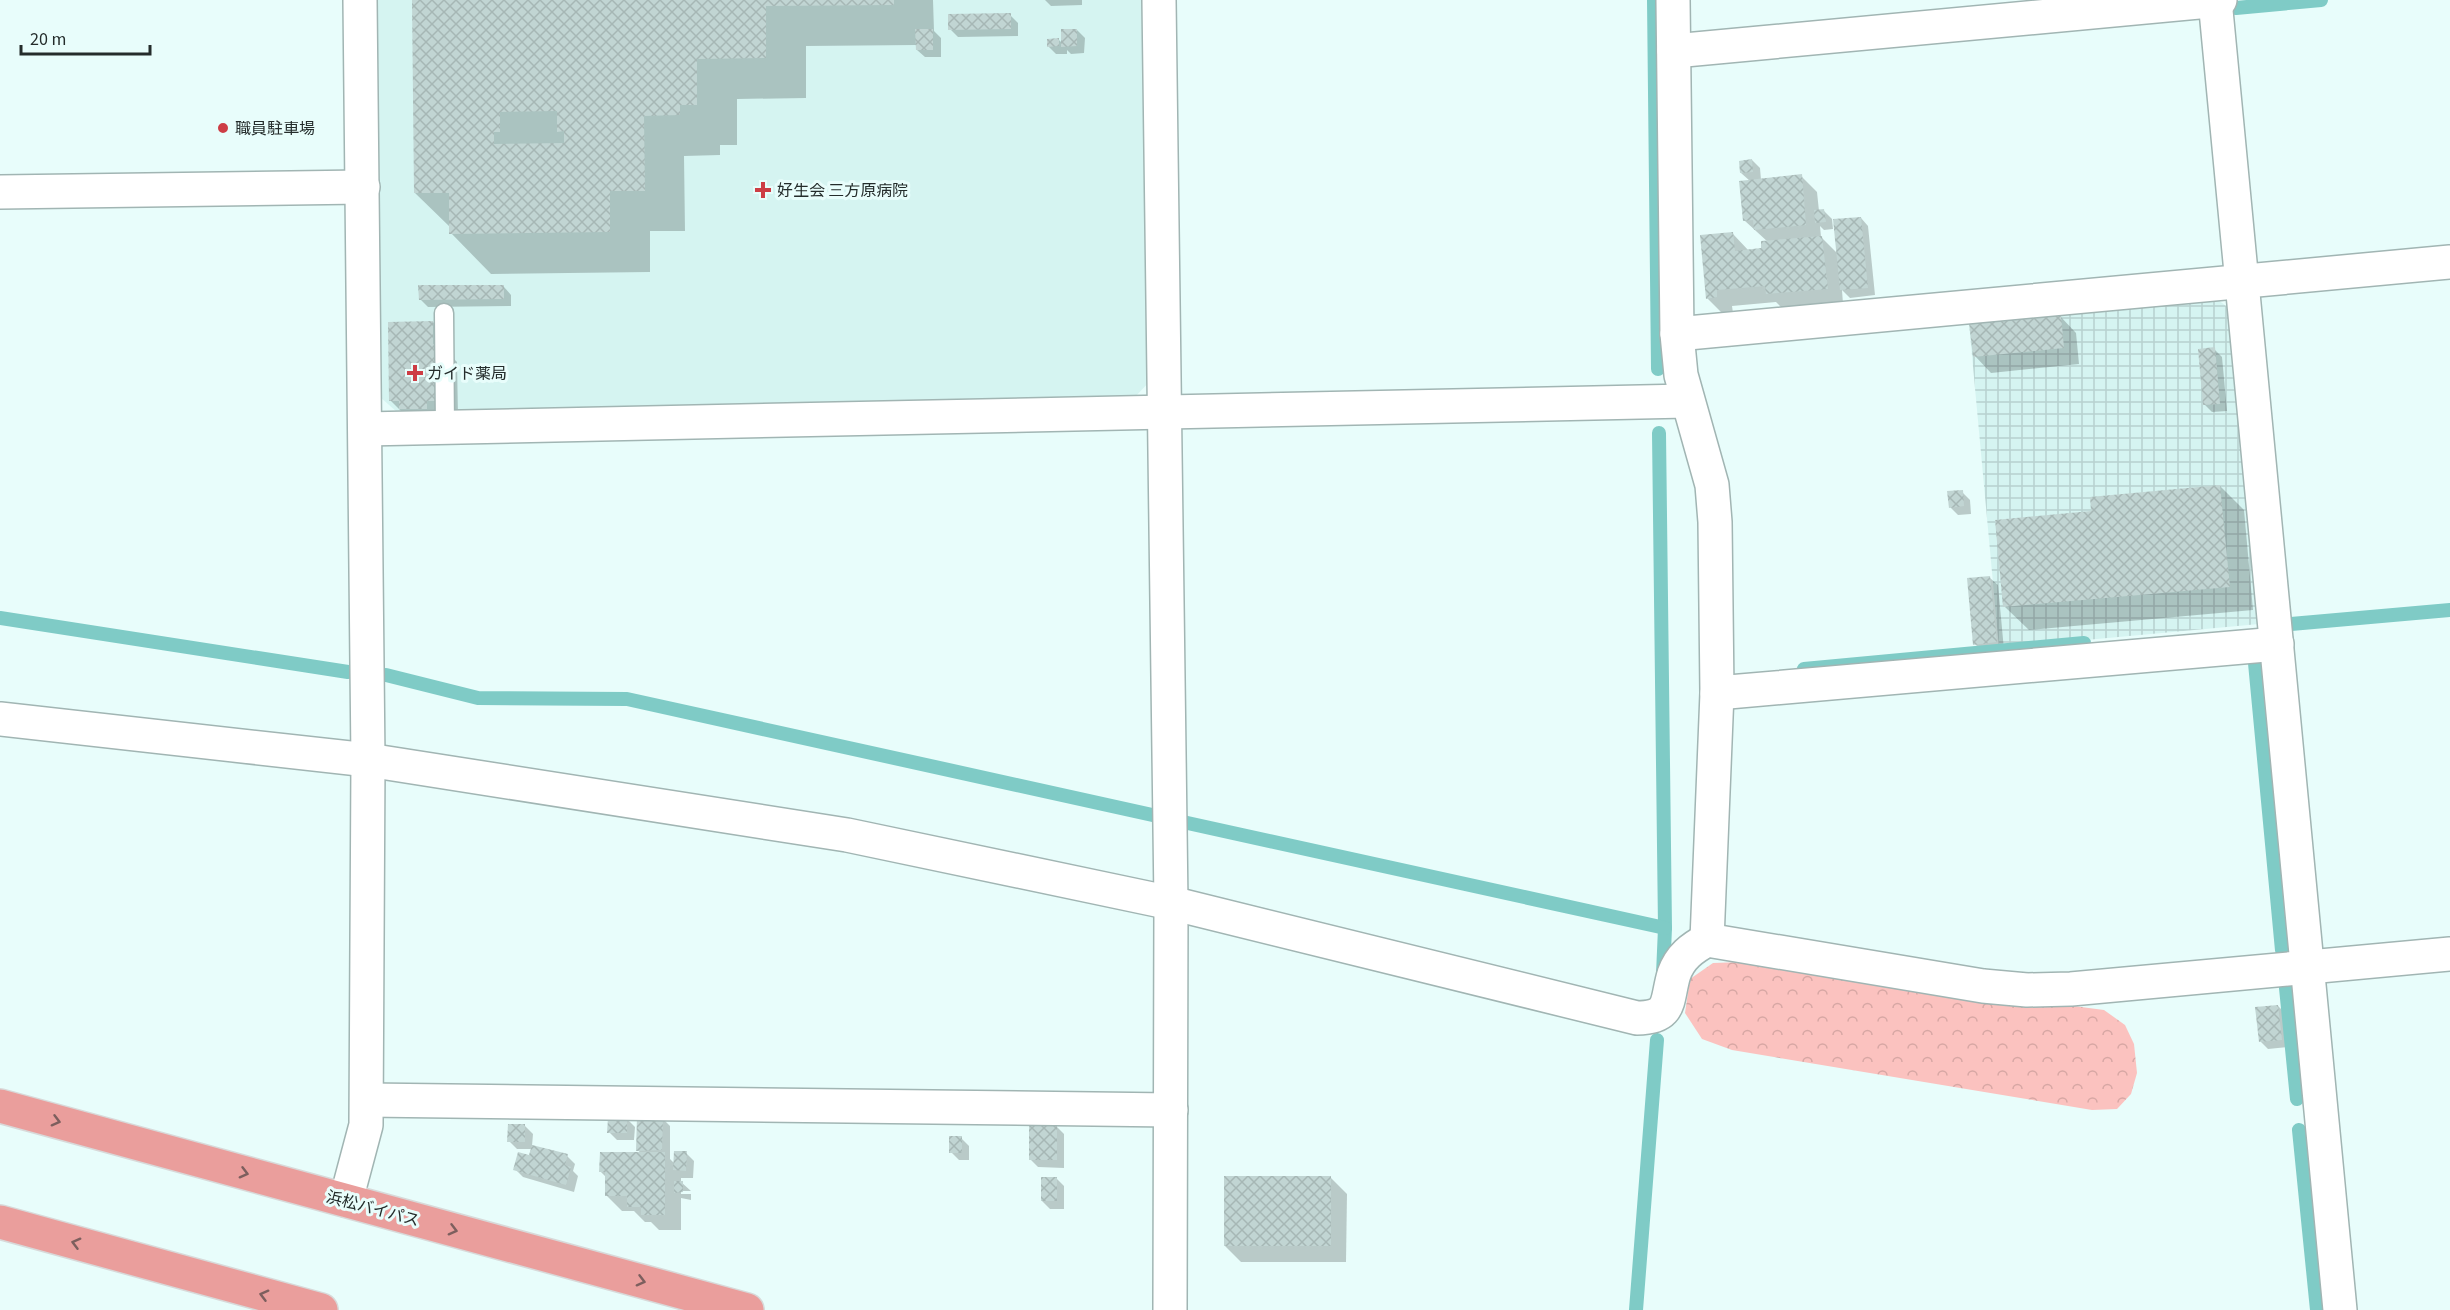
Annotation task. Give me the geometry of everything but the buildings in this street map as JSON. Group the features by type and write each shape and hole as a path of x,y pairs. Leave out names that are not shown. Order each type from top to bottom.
{"highway":[{"name":"浜松バイパス","path":"0,1106 747,1310"},
{"path":"0,1222 321,1310"}],"street":[{"path":"346,1200 366,1125 367,1100 368,760 360,0"},
{"path":"1159,0 1171,903 1170,1310"},
{"path":"1673,0 1677,334 1681,375 1687,401 1712,485 1715,522 1717,693 1707,940"},
{"path":"1674,51 2217,0 2340,1310"},
{"path":"0,192 363,187"},
{"path":"1677,334 2450,262"},
{"path":"365,429 1687,401"},
{"path":"1717,693 2277,644"},
{"path":"0,719 368,760 836,833 1171,903 1637,1018 1651,1018 1662,1012 1670,1001 1675,974 1682,959 1692,948 1707,940 1983,986 2027,990 2071,989 2450,954"},
{"path":"367,1100 1171,1110"}],"lane":[{"path":"444,313 445,428"}],"shaded area":[{"name":"好生会 三方原病院","path":"376,0 1146,0 1151,380 1135,397 397,412 380,397"},
{"path":"2218,300 2229,308 2259,624 1999,648 1969,323"}],"green space":[{"path":"1743,962 2104,1010 2125,1025 2134,1044 2137,1073 2131,1094 2117,1109 2092,1110 1732,1050 1702,1039 1685,1013 1690,979 1713,963"}],"waterway":[{"path":"1654,0 1658,369"},
{"path":"2236,8 2321,0"},
{"path":"1659,433 1665,928 1663,974"},
{"path":"2291,624 2450,610"},
{"path":"0,618 348,672"},
{"path":"1804,669 2084,643"},
{"path":"2255,663 2282,950"},
{"path":"386,675 478,698 627,699 1157,816"},
{"path":"1183,822 1665,928"},
{"path":"2286,988 2297,1099"},
{"path":"1636,1310 1657,1040"},
{"path":"2299,1130 2317,1310"}],"place":[{"name":"職員駐車場","path":"223,128"},
{"name":"好生会 三方原病院","path":"763,190"},
{"name":"ガイド薬局","path":"415,373"}]}
